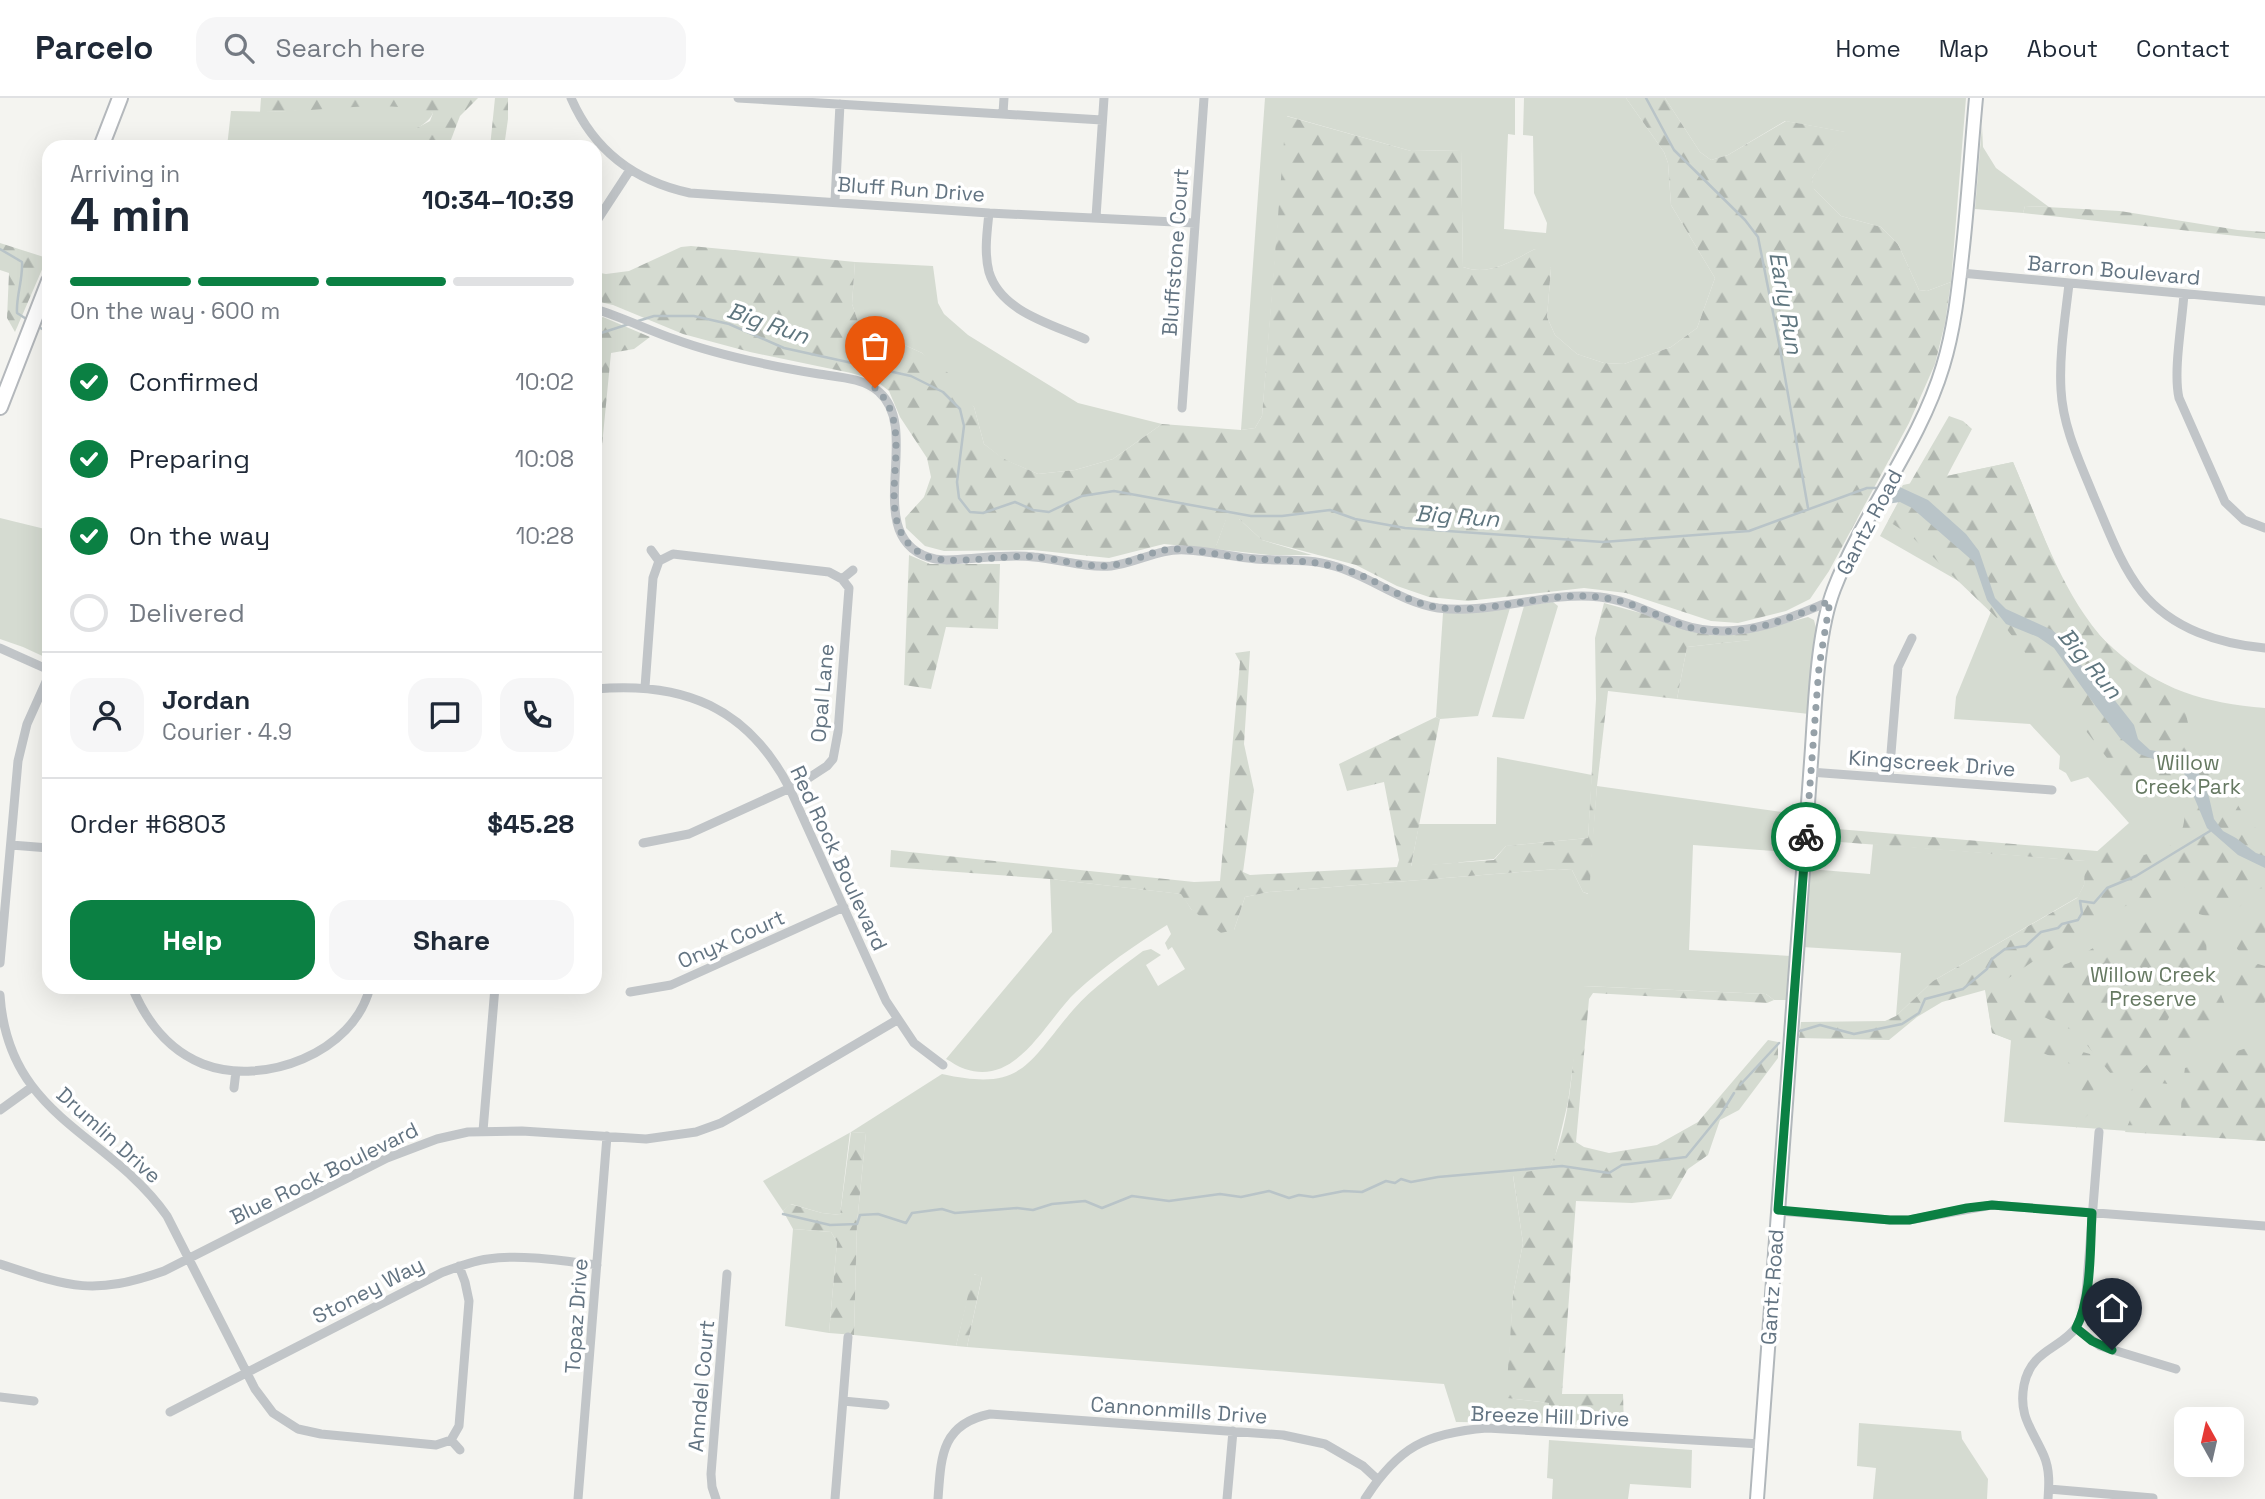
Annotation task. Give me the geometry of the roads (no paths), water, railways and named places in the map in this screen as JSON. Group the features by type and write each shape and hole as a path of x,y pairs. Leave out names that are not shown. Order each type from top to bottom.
{"main road":[{"path":"104,140 120,98"},
{"name":"Gantz Road","path":"1757,1499 1819,667 1830,601 1844,565 1921,423 1938,382 1951,336 1961,273 1976,98"},
{"path":"0,407 42,299"}],"street":[{"name":"Bluff Run Drive","path":"571,98 588,131 597,140"},
{"path":"738,98 1102,120"},
{"path":"1003,113 1004,98"},
{"path":"1096,217 1104,98"},
{"name":"Bluffstone Court","path":"1182,408 1204,98"},
{"path":"835,201 840,104"},
{"name":"Bluff Run Drive","path":"602,146 630,170 670,189 690,193 1195,223"},
{"path":"602,213 630,170"},
{"path":"989,212 986,255 989,274 998,291 1022,312 1085,338"},
{"name":"Barron Boulevard","path":"1961,273 2265,301"},
{"path":"2069,284 2061,364 2064,415 2077,456 2122,559 2143,593 2174,621 2210,638 2265,648"},
{"path":"2185,294 2177,373 2179,398 2225,502 2244,520 2265,528"},
{"path":"602,311 678,341 746,359 842,377 875,388 887,401 894,418 897,452 894,508 899,527 914,548 929,558 947,561 1035,556 1112,566 1170,549 1262,560 1305,560 1354,572 1410,600 1441,608 1470,609 1594,596 1617,600 1682,625 1711,631 1757,628 1830,601"},
{"path":"651,550 659,561"},
{"path":"645,687 653,578 659,561 673,554 830,572 842,579 853,570"},
{"name":"Opal Lane","path":"643,844 689,834 790,789 827,766 836,750 849,588 842,579"},
{"path":"1889,778 1898,667 1912,638"},
{"path":"0,648 42,669"},
{"name":"Red Rock Boulevard","path":"602,689 645,687 691,696 739,723 761,744 790,789 886,1001 914,1042 943,1065"},
{"path":"0,962 18,761 27,724 42,689"},
{"name":"Kingscreek Drive","path":"1810,772 2052,790"},
{"path":"11,845 42,847"},
{"name":"Onyx Court","path":"630,992 671,985 844,907"},
{"path":"135,994 148,1020 172,1046 202,1064 236,1071 264,1069 290,1063 333,1042 357,1017 368,994"},
{"path":"483,1131 494,994"},
{"name":"Drumlin Drive","path":"0,995 5,1032 14,1057 32,1087 65,1121 142,1185 158,1203 263,1402 273,1413 298,1429 321,1434 436,1445 451,1440"},
{"name":"Blue Rock Boulevard","path":"0,1264 56,1283 79,1287 103,1287 133,1282 164,1271 403,1150 437,1139 483,1131 646,1139 696,1132 721,1123 897,1020"},
{"path":"234,1088 236,1071"},
{"path":"0,1110 32,1087"},
{"path":"2099,1132 2086,1294 2081,1320 2076,1328 2045,1351 2033,1364 2024,1387 2024,1413 2031,1434 2045,1457 2049,1472 2048,1494 2153,1499"},
{"name":"Topaz Drive","path":"578,1499 607,1136"},
{"path":"1778,1210 1909,1220 1992,1205 2265,1226"},
{"name":"Stoney Way","path":"170,1412 459,1266 506,1257 597,1265"},
{"path":"459,1266 466,1282 469,1301 459,1426 451,1440 460,1450"},
{"name":"Anndel Court","path":"716,1499 711,1474 727,1274"},
{"path":"2076,1328 2100,1346 2176,1369"},
{"path":"835,1499 848,1337"},
{"path":"0,1397 34,1401"},
{"path":"843,1401 886,1405"},
{"name":"Cannonmills Drive","path":"937,1499 946,1443 958,1428 968,1421 990,1414 1283,1435 1325,1444 1363,1466 1377,1479"},
{"name":"Breeze Hill Drive","path":"1365,1499 1377,1479 1409,1449 1454,1431 1487,1428 1761,1444"},
{"path":"1227,1499 1233,1431"}],"waterway":[{"name":"Early Run","path":"1646,98 1674,150 1745,220 1758,237 1808,508"},
{"name":"Big Run","path":"0,249 22,262 17,313 28,320"},
{"name":"Big Run","path":"638,321 654,316 694,316 729,324 784,348 911,376 943,392 960,409 964,426 957,482 959,498 970,512 983,513 1015,502 1033,510 1049,512 1082,496 1114,491 1251,516 1282,516 1330,510 1355,519 1405,528 1603,542 1749,531 1867,488 1881,488"},
{"name":"Big Run","path":"602,333 629,324"},
{"name":"Big Run","path":"37,326 42,329"},
{"path":"1800,1031 1820,1025 1854,1034 1902,1024 1919,1013 1925,999 1963,989 2005,949 2026,946 2041,932 2078,920 2082,913 2080,901 2094,903 2107,888 2136,876 2210,831"},
{"path":"1740,1085 1779,1043"},
{"path":"783,1214 830,1225 857,1224 860,1215 878,1214 906,1223 912,1213 942,1209 955,1213 1017,1208 1033,1210 1052,1204 1085,1201 1102,1208 1132,1196 1169,1201 1220,1194 1241,1197 1269,1191 1289,1198 1299,1195 1313,1197 1344,1191 1362,1192 1386,1181 1395,1183 1401,1179 1411,1182 1438,1177 1562,1166 1609,1173 1622,1165 1686,1157 1721,1114 1734,1093"}],"park label":[{"name":"Willow Creek Park","path":"2188,774"},
{"name":"Willow Creek Preserve","path":"2153,986"}]}
